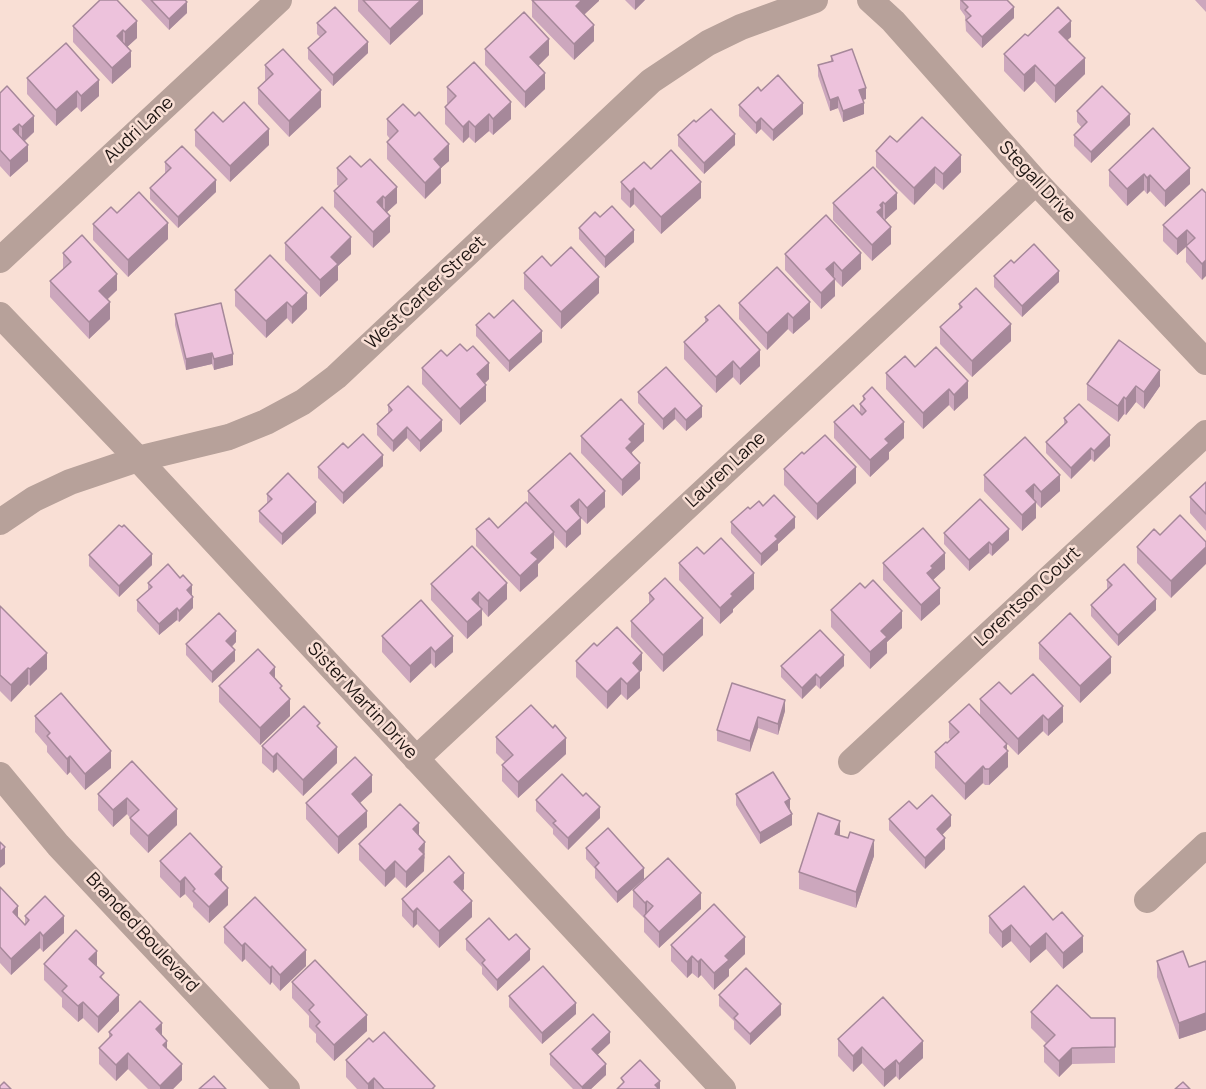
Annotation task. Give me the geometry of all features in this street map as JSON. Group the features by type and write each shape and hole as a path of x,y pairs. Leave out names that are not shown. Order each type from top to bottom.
{"street":[{"name":"West Carter Street","path":"0,522 34,499 70,482 138,459 229,437 266,422 303,402 336,377 651,81 708,43 741,27 815,0"},
{"name":"Stegall Drive","path":"870,0 892,21 1036,182 1206,362"},
{"name":"Audri Lane","path":"0,260 276,1"},
{"name":"Lauren Lane","path":"416,759 1036,182"},
{"name":"Sister Martin Drive","path":"0,315 138,459 723,1089"},
{"name":"Lorentson Court","path":"851,762 1206,433"},
{"name":"Branded Boulevard","path":"0,774 58,844 287,1089"},
{"path":"1147,900 1206,845"}],"building":[{"path":"100,0 117,0 137,21 117,36 131,51 112,68 73,26"},
{"path":"151,0 185,0 187,2 169,19"},
{"path":"363,0 421,0 390,29"},
{"path":"532,0 582,0 576,6 594,25 574,44"},
{"path":"961,0 1007,0 1014,7 982,37 966,20 971,16 965,10 968,7"},
{"path":"335,7 368,42 333,75 308,48 326,32 317,23"},
{"path":"1058,7 1071,21 1059,32 1085,58 1055,86 1035,65 1024,75 1004,54 1025,34 1028,36"},
{"path":"524,12 549,39 530,57 545,73 525,92 485,49"},
{"path":"66,43 99,80 81,96 77,91 56,110 27,78"},
{"path":"283,49 321,90 289,121 258,88 273,74 265,65"},
{"path":"852,49 866,88 859,90 864,103 843,111 838,97 830,100 818,65 833,61 831,56"},
{"path":"474,62 511,102 493,119 489,114 475,127 469,121 463,127 445,107 456,96 447,87"},
{"path":"778,75 803,103 773,130 761,118 756,123 739,105 758,87 761,91"},
{"path":"7,86 34,116 22,127 19,124 13,129 28,145 10,161 0,150 0,93"},
{"path":"1102,86 1130,114 1091,152 1074,135 1087,122 1077,111"},
{"path":"244,102 269,129 230,166 195,130 213,112 223,122"},
{"path":"403,104 415,116 419,112 449,144 434,159 441,167 425,183 387,142 398,131 387,119"},
{"path":"711,109 735,134 704,163 678,135 694,120 696,122"},
{"path":"922,117 961,155 943,174 935,167 914,188 876,151 890,136 897,142"},
{"path":"1153,128 1190,168 1165,191 1150,175 1147,178 1144,174 1127,189 1109,170"},
{"path":"182,146 216,180 178,217 150,188 171,168 165,162"},
{"path":"671,150 701,182 661,217 634,188 630,192 621,182 644,162 651,169"},
{"path":"350,156 361,167 370,159 397,187 377,202 390,216 373,232 334,191 347,179 337,168"},
{"path":"873,167 897,193 885,204 883,202 880,205 882,208 877,212 891,227 872,245 833,203"},
{"path":"1202,189 1206,193 1206,260 1202,264 1186,246 1195,238 1187,230 1177,239 1163,225"},
{"path":"139,192 168,223 128,260 93,224 111,207 117,213"},
{"path":"612,206 634,230 605,257 579,228 595,212 600,217"},
{"path":"322,207 351,237 331,257 338,264 320,280 285,243"},
{"path":"826,215 861,253 842,271 834,262 826,269 835,279 821,293 785,254"},
{"path":"82,235 117,274 99,291 110,302 89,322 50,281 71,262 63,253"},
{"path":"1034,244 1059,271 1022,306 994,276 1011,260 1014,263"},
{"path":"571,247 599,277 561,312 524,273 542,256 551,266"},
{"path":"270,255 307,293 292,307 287,302 266,321 235,290"},
{"path":"777,267 810,302 793,318 788,313 767,333 739,303"},
{"path":"976,288 1011,324 972,361 940,327 962,307 959,304"},
{"path":"513,300 542,331 509,361 476,325 489,313 494,318"},
{"path":"221,303 233,354 214,359 212,353 186,359 175,314"},
{"path":"719,305 760,350 740,369 733,361 716,377 684,342 708,320 705,317"},
{"path":"1119,340 1160,370 1144,392 1136,386 1118,406 1087,384"},
{"path":"460,344 467,351 473,346 489,363 477,374 486,385 460,409 422,368 441,350 447,356"},
{"path":"936,347 968,381 954,395 949,389 923,413 886,373 905,356 915,367"},
{"path":"666,367 702,406 686,420 675,408 663,419 638,392"},
{"path":"408,386 442,420 420,441 407,427 393,441 377,424 392,410 388,405"},
{"path":"872,387 904,422 885,439 889,443 870,460 834,422 853,405 862,415 866,411 860,404 865,399 863,396"},
{"path":"621,399 644,424 629,439 632,442 626,448 640,463 622,480 581,436"},
{"path":"1079,404 1110,435 1094,451 1091,448 1071,468 1046,442 1067,422 1064,418"},
{"path":"363,434 383,455 343,493 318,467 343,443 348,448"},
{"path":"825,435 856,467 817,504 784,469"},
{"path":"1025,437 1060,475 1041,492 1034,484 1026,491 1036,502 1022,515 984,475"},
{"path":"570,453 605,491 587,508 579,499 571,506 581,518 566,532 528,491"},
{"path":"288,473 316,502 282,534 259,511 272,499 267,494"},
{"path":"1206,482 1206,514 1190,497"},
{"path":"774,495 795,517 775,536 778,539 761,554 731,522 748,507 750,509 759,501 763,506"},
{"path":"980,499 1009,529 992,545 989,542 969,560 944,533"},
{"path":"526,502 554,532 531,553 538,559 520,576 476,529 489,518 498,528"},
{"path":"1180,515 1206,542 1206,547 1171,581 1137,547 1154,529 1160,535"},
{"path":"119,525 122,527 124,525 152,554 119,586 89,555"},
{"path":"923,528 945,553 927,573 940,588 921,605 883,563"},
{"path":"721,538 754,573 731,594 733,596 720,608 679,563 697,547 704,554"},
{"path":"472,546 507,583 488,601 479,592 472,599 482,609 467,622 431,584"},
{"path":"168,564 180,578 183,575 192,585 187,590 193,597 179,611 177,608 159,624 137,600 152,587 148,583"},
{"path":"1124,564 1156,599 1118,635 1091,605 1112,585 1107,580"},
{"path":"665,578 703,618 663,655 631,621 654,599 649,593"},
{"path":"873,580 902,611 881,631 887,637 870,652 831,610 860,583 865,588"},
{"path":"421,600 453,636 435,652 431,647 410,666 382,636"},
{"path":"0,606 47,653 11,685 0,675"},
{"path":"219,613 236,631 226,641 235,650 212,672 186,644"},
{"path":"1070,613 1111,657 1080,686 1039,643"},
{"path":"617,627 642,653 633,663 640,671 627,684 621,678 607,692 576,661 594,643 597,646"},
{"path":"820,630 844,655 820,678 816,674 802,688 781,666"},
{"path":"258,649 275,667 270,673 290,699 260,728 219,686"},
{"path":"1033,674 1063,706 1048,720 1043,715 1018,739 980,699 999,682 1011,694"},
{"path":"732,683 785,700 778,724 758,717 750,741 717,730"},
{"path":"61,693 111,751 85,774 70,756 67,759 47,736 50,733 35,716"},
{"path":"969,704 1007,744 1004,747 1008,751 989,769 983,766 965,784 935,752 959,732 949,722"},
{"path":"531,705 553,728 555,725 566,738 518,782 502,765 513,755 496,737"},
{"path":"304,706 320,723 317,726 337,747 303,780 277,753 273,757 262,746"},
{"path":"355,757 372,775 352,794 367,811 338,837 306,803"},
{"path":"132,761 177,809 148,836 130,818 139,810 127,798 113,810 98,794"},
{"path":"773,772 790,799 785,802 792,814 760,833 736,794"},
{"path":"562,774 583,796 586,793 600,807 568,838 553,823 556,821 536,800"},
{"path":"932,795 951,815 937,829 945,838 925,858 889,819 909,801 917,809"},
{"path":"400,804 419,823 413,829 425,842 419,849 424,854 406,872 395,861 385,871 359,844"},
{"path":"818,813 840,821 835,834 848,838 850,832 874,840 856,892 799,872"},
{"path":"608,828 644,868 617,892 595,867 599,863 586,848"},
{"path":"190,833 222,867 215,874 228,888 209,907 193,891 195,889 185,877 180,882 160,861"},
{"path":"0,842 5,847 0,852"},
{"path":"449,856 464,873 454,882 472,901 439,931 417,908 413,912 402,899"},
{"path":"668,858 701,893 659,932 644,916 653,906 647,901 645,903 633,890"},
{"path":"1024,886 1053,920 1062,912 1083,936 1063,953 1046,933 1030,947 1011,925 1002,932 989,916"},
{"path":"0,887 18,906 13,912 25,925 29,920 25,916 45,896 64,916 43,936 40,932 11,959 0,947"},
{"path":"255,897 306,950 280,975 245,943 242,946 224,927"},
{"path":"714,904 745,937 725,956 729,960 714,973 701,959 698,962 692,956 687,962 671,945"},
{"path":"489,918 509,940 516,934 530,949 497,980 482,963 485,960 466,939"},
{"path":"76,930 97,951 89,959 104,973 100,977 119,995 98,1017 83,1002 78,1006 62,991 67,986 44,964"},
{"path":"1183,951 1189,967 1206,961 1206,1013 1179,1023 1157,961"},
{"path":"315,960 367,1015 334,1045 316,1026 320,1022 309,1010 314,1005 292,982"},
{"path":"543,966 576,1003 542,1033 509,996"},
{"path":"746,968 781,1004 750,1034 734,1018 738,1014 719,995"},
{"path":"1057,985 1091,1018 1115,1018 1115,1047 1072,1048 1059,1061 1044,1046 1055,1035 1031,1012"},
{"path":"883,997 923,1041 899,1064 896,1060 884,1070 862,1047 853,1056 838,1039"},
{"path":"140,1001 162,1023 156,1029 167,1041 163,1045 182,1064 160,1086 128,1053 116,1065 99,1048 112,1035 109,1032"},
{"path":"593,1014 610,1032 592,1049 606,1064 582,1087 550,1054"},
{"path":"384,1032 435,1086 432,1089 384,1089 374,1078 368,1084 346,1060 369,1038 373,1042"},
{"path":"640,1060 660,1081 655,1085 659,1089 617,1089 624,1082 621,1078"},
{"path":"214,1076 226,1089 199,1089"},
{"path":"4,1082 11,1089 0,1089"},
{"path":"1183,1082 1190,1089 1175,1089"}]}
